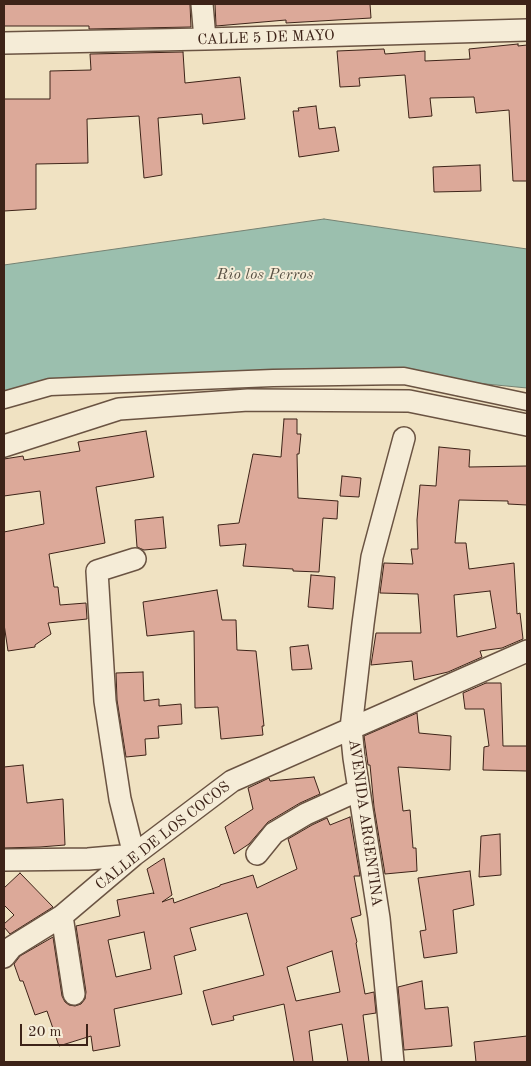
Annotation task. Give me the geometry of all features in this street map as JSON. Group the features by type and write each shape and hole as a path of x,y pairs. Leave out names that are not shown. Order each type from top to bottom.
{"street":[{"path":"202,4 205,39"},
{"name":"CALLE 5 DE MAYO","path":"4,43 527,30"},
{"path":"4,400 50,387 273,378 404,376 527,402"},
{"path":"4,446 119,409 248,400 409,401 527,425"},
{"name":"AVENIDA ARGENTINA","path":"393,1062 379,918 351,728 372,558 404,438"},
{"path":"4,860 134,855 120,799 104,701 97,571 135,559"},
{"name":"CALLE DE LOS COCOS","path":"4,956 12,948 62,916 134,855 232,781 527,651"},
{"path":"257,854 274,833 306,814 359,790"},
{"path":"62,916 74,994"}],"water":[{"name":"Rio los Perros","path":"324,219 527,249 527,388 404,376 50,387 4,400 4,265"}],"building":[{"path":"4,4 190,4 191,27 89,29 89,26 4,26"},
{"path":"215,4 370,4 371,18 286,23 286,20 216,26"},
{"path":"518,44 518,46 527,45 527,181 513,181 509,110 476,113 474,97 430,98 432,116 409,118 405,75 359,78 360,86 340,87 337,51 384,49 385,54 425,51 425,61 470,59 469,49"},
{"path":"183,52 185,83 240,77 245,119 203,124 202,114 158,118 162,175 144,178 139,116 87,119 88,163 36,164 36,209 4,211 4,99 50,99 50,71 91,70 90,54"},
{"path":"316,106 319,129 335,127 339,151 299,157 293,111 299,111 298,108"},
{"path":"480,165 481,191 434,192 433,167"},
{"path":"284,419 297,419 297,434 301,434 299,454 297,454 298,498 338,501 337,519 323,518 319,572 243,566 246,544 220,546 218,525 239,523 253,454 281,457"},
{"path":"146,431 154,477 96,487 105,543 49,554 54,587 58,587 60,605 86,603 87,619 48,623 51,634 35,645 35,647 8,651 4,624 4,532 44,524 40,491 4,496 4,459 23,456 24,460 80,451 78,442"},
{"path":"439,447 470,450 469,467 527,466 527,505 508,504 508,501 459,500 455,543 466,543 469,569 514,563 517,614 520,613 523,639 502,648 480,651 482,657 448,672 414,680 412,661 371,665 376,633 421,633 418,594 380,593 384,563 413,564 411,549 418,549 417,520 420,485 436,486","holes":["490,591 496,628 457,637 454,595"]},
{"path":"342,476 361,478 359,497 340,496"},
{"path":"163,517 166,548 144,550 137,547 135,520"},
{"path":"311,575 335,577 333,609 308,607"},
{"path":"217,590 222,620 236,620 237,650 256,651 264,726 262,726 263,735 221,739 218,707 195,708 194,631 147,636 143,602"},
{"path":"308,645 312,669 292,670 290,647"},
{"path":"143,672 144,701 159,699 159,706 181,704 182,724 158,726 159,738 145,739 146,755 126,757 117,700 116,673"},
{"path":"486,683 501,683 503,746 527,746 527,771 483,770 484,747 489,746 484,709 465,709 463,693"},
{"path":"417,713 419,733 451,736 450,770 398,767 403,811 410,810 413,848 416,848 417,871 385,874 374,807 370,765 368,765 364,736"},
{"path":"23,765 27,803 63,799 65,845 4,848 4,767"},
{"path":"314,777 320,794 300,803 268,822 249,844 234,854 225,827 253,809 248,788 269,778 270,781"},
{"path":"350,817 360,876 354,876 361,915 351,918 357,942 365,994 374,992 376,1013 363,1015 369,1062 348,1062 342,1024 309,1031 313,1062 294,1062 284,1004 233,1016 234,1020 212,1025 203,991 264,975 247,913 190,928 196,950 174,956 182,994 114,1009 120,1046 93,1051 91,1036 59,1046 47,1011 35,1015 23,981 20,981 14,964 20,956 53,937 62,996 69,1005 81,1004 85,999 86,992 76,926 120,916 117,900 154,894 147,869 164,858 172,895 162,902 173,898 174,903 220,885 253,875 257,888 297,869 288,839 327,818 330,825","holes":["144,932 151,969 116,977 108,940","332,951 340,992 296,1001 287,967"]},
{"path":"500,834 501,875 479,877 481,836"},
{"path":"470,871 474,905 453,910 457,953 424,958 420,931 426,930 418,878"},
{"path":"20,873 53,907 10,934 4,927 4,924 14,915 4,905 4,888"},
{"path":"422,981 425,1009 448,1007 452,1046 404,1050 398,987"},
{"path":"527,1036 527,1062 476,1062 474,1042"}]}
